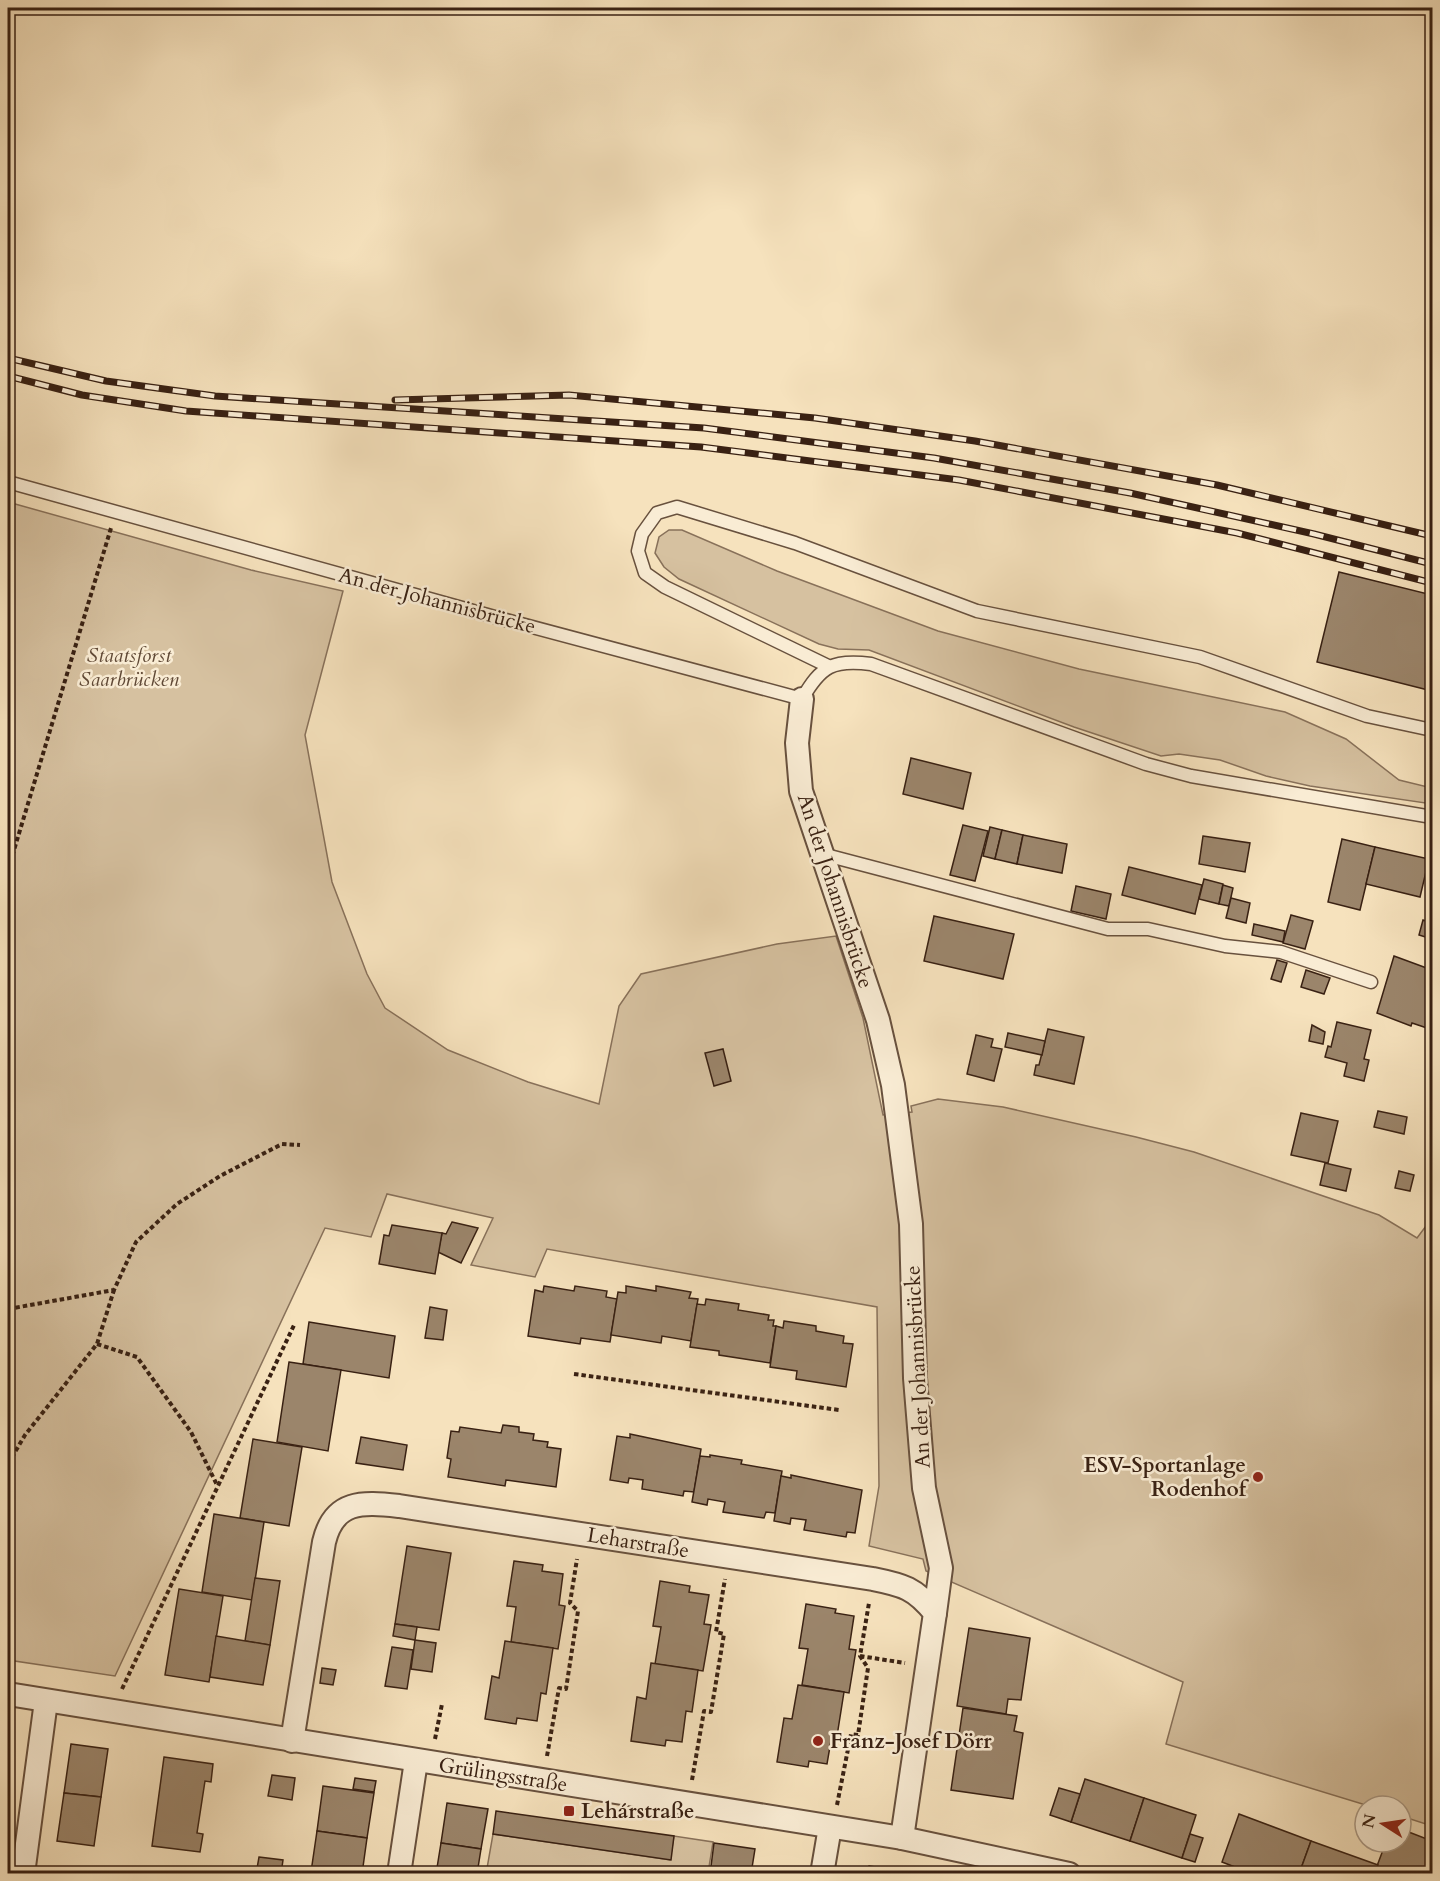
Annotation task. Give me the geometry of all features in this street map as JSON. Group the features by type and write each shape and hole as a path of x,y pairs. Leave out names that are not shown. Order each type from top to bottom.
{"street":[{"name":"An der Johannisbrücke","path":"802,699 797,743 801,791 878,1020 893,1085 911,1224 915,1378 924,1488 941,1568 935,1613"},
{"name":"Leharstraße","path":"292,1741 327,1527 348,1507 368,1503 873,1579 902,1585 920,1595 935,1613"},
{"path":"902,1838 935,1613"},
{"name":"Grülingsstraße","path":"8,1694 902,1838 1069,1874"},
{"path":"23,1874 46,1701"},
{"path":"399,1874 424,1762"},
{"path":"822,1874 830,1827"}],"lane":[{"name":"An der Johannisbrücke","path":"8,482 802,699"},
{"path":"828,666 665,587 645,573 638,551 642,534 657,513 677,507 723,519 795,543 977,611 1200,657 1367,716 1432,730"},
{"path":"802,699 813,680 828,666 850,661 871,664 1146,764 1191,776 1432,816"},
{"path":"821,854 1108,930 1148,929 1225,946 1281,952 1371,982"}],"path":[{"path":"8,870 115,513"},
{"path":"8,1464 25,1435 97,1344 114,1290 136,1242 177,1204 220,1176 282,1144 300,1145"},
{"path":"8,1309 114,1290"},
{"path":"112,1712 295,1323"},
{"path":"97,1344 137,1357 190,1432 218,1485"},
{"path":"574,1374 839,1410"},
{"path":"542,1780 559,1688 566,1689 578,1611 570,1603 581,1534"},
{"path":"688,1804 704,1711 711,1712 715,1690 724,1634 716,1632 729,1557"},
{"path":"830,1827 839,1801 850,1734 858,1735 868,1668 860,1656 873,1579"},
{"path":"860,1656 927,1667"},
{"path":"424,1762 442,1704"}],"green space":[{"name":"Staatsforst Saarbrücken","path":"8,502 251,570 343,591 305,735 332,882 367,974 385,1008 448,1050 528,1082 599,1104 619,1006 641,974 777,944 836,936 863,1018 883,1115 912,1112 911,1106 938,1099 1003,1107 1194,1152 1379,1215 1417,1238 1432,1218 1432,1826 1413,1820 1413,1794 1353,1794 1353,1801 1166,1744 1183,1682 926,1571 923,1559 869,1546 879,1486 877,1307 547,1249 535,1277 471,1265 493,1218 387,1194 371,1237 325,1228 115,1676 8,1660"},
{"path":"669,530 682,530 777,571 938,631 1079,669 1285,712 1346,739 1399,780 1432,788 1432,804 1310,786 1266,776 1220,760 1179,754 1161,756 1074,727 869,650 838,649 819,644 679,579 664,567 655,553 659,537"},
{"path":"493,1834 670,1860 674,1836 713,1842 708,1873 486,1874"}],"building":[{"path":"1339,572 1432,595 1432,691 1317,662"},
{"path":"911,758 971,773 963,809 903,794"},
{"path":"963,825 988,831 975,881 950,875"},
{"path":"990,827 1002,830 995,859 983,856"},
{"path":"1002,830 1023,835 1017,864 995,859"},
{"path":"1023,835 1067,844 1062,873 1017,864"},
{"path":"1203,836 1250,843 1245,872 1199,864"},
{"path":"1342,839 1375,847 1360,910 1328,902"},
{"path":"1375,847 1429,859 1420,897 1366,884"},
{"path":"1129,867 1202,885 1195,914 1122,895"},
{"path":"1204,879 1223,884 1219,904 1199,899"},
{"path":"1223,885 1233,888 1229,906 1219,904"},
{"path":"1076,886 1111,894 1106,919 1071,911"},
{"path":"1231,898 1250,903 1246,923 1226,918"},
{"path":"1291,915 1313,921 1305,949 1283,943"},
{"path":"934,916 1014,934 1003,979 924,961"},
{"path":"1423,920 1432,923 1432,939 1419,935"},
{"path":"1254,924 1285,931 1283,942 1252,935"},
{"path":"1394,956 1432,970 1427,985 1432,988 1432,1014 1427,1028 1412,1023 1411,1026 1377,1013"},
{"path":"1277,960 1287,963 1281,982 1271,979"},
{"path":"1306,970 1330,978 1324,994 1301,987"},
{"path":"1337,1022 1371,1030 1364,1059 1369,1060 1364,1081 1344,1076 1347,1063 1325,1057 1328,1046 1331,1047"},
{"path":"1312,1025 1325,1032 1323,1044 1309,1041"},
{"path":"1048,1029 1084,1037 1074,1084 1034,1075 1036,1065 1039,1065"},
{"path":"1008,1033 1045,1041 1042,1055 1005,1047"},
{"path":"976,1035 993,1039 991,1047 1002,1049 994,1081 967,1074"},
{"path":"723,1049 731,1081 714,1086 705,1053"},
{"path":"1378,1111 1407,1117 1404,1134 1374,1127"},
{"path":"1301,1113 1338,1121 1328,1163 1291,1155"},
{"path":"1325,1163 1351,1169 1346,1191 1320,1185"},
{"path":"1399,1171 1414,1175 1410,1191 1395,1188"},
{"path":"452,1222 478,1228 461,1263 438,1252 442,1233 446,1234"},
{"path":"392,1225 442,1233 435,1274 379,1264 384,1235 389,1236"},
{"path":"544,1286 574,1291 575,1286 607,1291 606,1297 617,1299 610,1342 581,1338 580,1344 528,1336 535,1290 543,1292"},
{"path":"626,1286 656,1291 656,1286 691,1292 689,1298 698,1299 691,1341 662,1336 661,1343 611,1335 618,1292 626,1293"},
{"path":"706,1299 739,1304 738,1310 769,1315 768,1320 774,1320 773,1326 776,1326 770,1363 719,1355 719,1351 690,1347 697,1304 705,1305"},
{"path":"430,1307 447,1310 443,1340 425,1338"},
{"path":"784,1321 816,1326 816,1331 844,1336 843,1343 853,1344 846,1387 796,1379 797,1371 770,1367 776,1326 783,1328"},
{"path":"309,1322 395,1336 389,1378 303,1364"},
{"path":"289,1362 341,1370 328,1451 277,1442"},
{"path":"503,1425 519,1427 519,1432 534,1434 533,1440 548,1442 547,1447 561,1449 556,1487 506,1480 505,1486 448,1477 451,1459 447,1458 451,1431 459,1432 460,1427 501,1433"},
{"path":"630,1434 701,1449 694,1492 684,1491 683,1496 642,1489 643,1480 629,1478 628,1483 610,1480 617,1436 630,1438"},
{"path":"361,1437 407,1445 403,1470 356,1463"},
{"path":"253,1439 302,1447 289,1526 240,1518"},
{"path":"710,1455 742,1460 741,1464 782,1471 775,1513 766,1512 764,1518 723,1512 725,1502 708,1499 707,1505 692,1502 700,1456 710,1457"},
{"path":"791,1475 862,1490 855,1533 847,1532 846,1537 804,1530 806,1520 791,1518 790,1524 774,1521 781,1476 791,1478"},
{"path":"214,1514 264,1522 252,1600 202,1592"},
{"path":"407,1546 451,1553 439,1630 395,1624"},
{"path":"514,1561 543,1565 542,1571 563,1574 559,1605 565,1606 558,1649 511,1642 516,1607 507,1606"},
{"path":"255,1578 280,1581 270,1645 245,1641"},
{"path":"660,1581 690,1586 689,1592 709,1595 704,1624 711,1625 703,1671 655,1664 661,1627 653,1626"},
{"path":"179,1589 223,1596 209,1682 165,1675"},
{"path":"806,1604 836,1609 835,1613 854,1616 849,1649 856,1650 849,1693 802,1685 808,1649 799,1648"},
{"path":"395,1624 417,1627 415,1640 393,1636"},
{"path":"969,1628 1030,1638 1021,1700 1008,1699 1006,1714 957,1706"},
{"path":"216,1636 270,1645 263,1685 210,1677"},
{"path":"415,1640 436,1643 432,1672 411,1669"},
{"path":"505,1641 553,1648 546,1694 541,1693 537,1721 517,1718 516,1724 485,1719 492,1676 499,1678"},
{"path":"392,1647 413,1650 407,1689 385,1686"},
{"path":"651,1663 698,1670 692,1712 686,1711 682,1742 666,1740 665,1746 631,1741 637,1697 646,1699"},
{"path":"322,1668 336,1670 333,1685 320,1683"},
{"path":"798,1685 844,1692 837,1736 832,1735 827,1764 809,1761 808,1767 777,1762 784,1718 792,1719"},
{"path":"963,1708 1017,1716 1014,1731 1023,1733 1013,1799 951,1790"},
{"path":"71,1744 108,1749 101,1797 64,1793"},
{"path":"164,1757 213,1764 211,1782 205,1781 197,1833 203,1834 200,1852 152,1846"},
{"path":"272,1775 295,1778 292,1800 268,1796"},
{"path":"355,1778 376,1781 374,1792 353,1789"},
{"path":"1085,1779 1144,1798 1130,1841 1071,1822"},
{"path":"323,1786 374,1793 367,1838 317,1831"},
{"path":"1059,1788 1080,1794 1071,1822 1050,1815"},
{"path":"64,1793 101,1797 94,1846 57,1841"},
{"path":"1144,1798 1196,1815 1182,1858 1130,1841"},
{"path":"447,1803 488,1809 481,1849 441,1843"},
{"path":"496,1811 674,1836 671,1860 493,1834"},
{"path":"1239,1814 1311,1841 1299,1874 1253,1874 1222,1862"},
{"path":"317,1831 367,1838 362,1874 311,1872"},
{"path":"1190,1834 1203,1838 1195,1862 1182,1858"},
{"path":"1413,1834 1432,1841 1432,1874 1374,1874 1382,1854 1413,1854"},
{"path":"1311,1841 1378,1865 1374,1874 1299,1874"},
{"path":"441,1843 481,1849 477,1874 436,1874"},
{"path":"714,1843 755,1849 751,1874 710,1874"},
{"path":"259,1857 283,1860 281,1874 256,1874"},
{"path":"869,1866 908,1872 908,1874 868,1874"}],"railway":[{"path":"8,358 106,381 215,396 704,428 934,458 1130,493 1314,534 1432,564"},
{"path":"8,376 82,395 186,411 701,447 959,480 1237,533 1432,583"},
{"path":"395,400 569,395 815,418 975,441 1217,485 1432,536"}],"place":[{"name":"ESV-Sportanlage Rodenhof","path":"1258,1477"},
{"name":"Franz-Josef Dörr","path":"818,1741"},
{"name":"Lehárstraße","path":"569,1811"}]}
